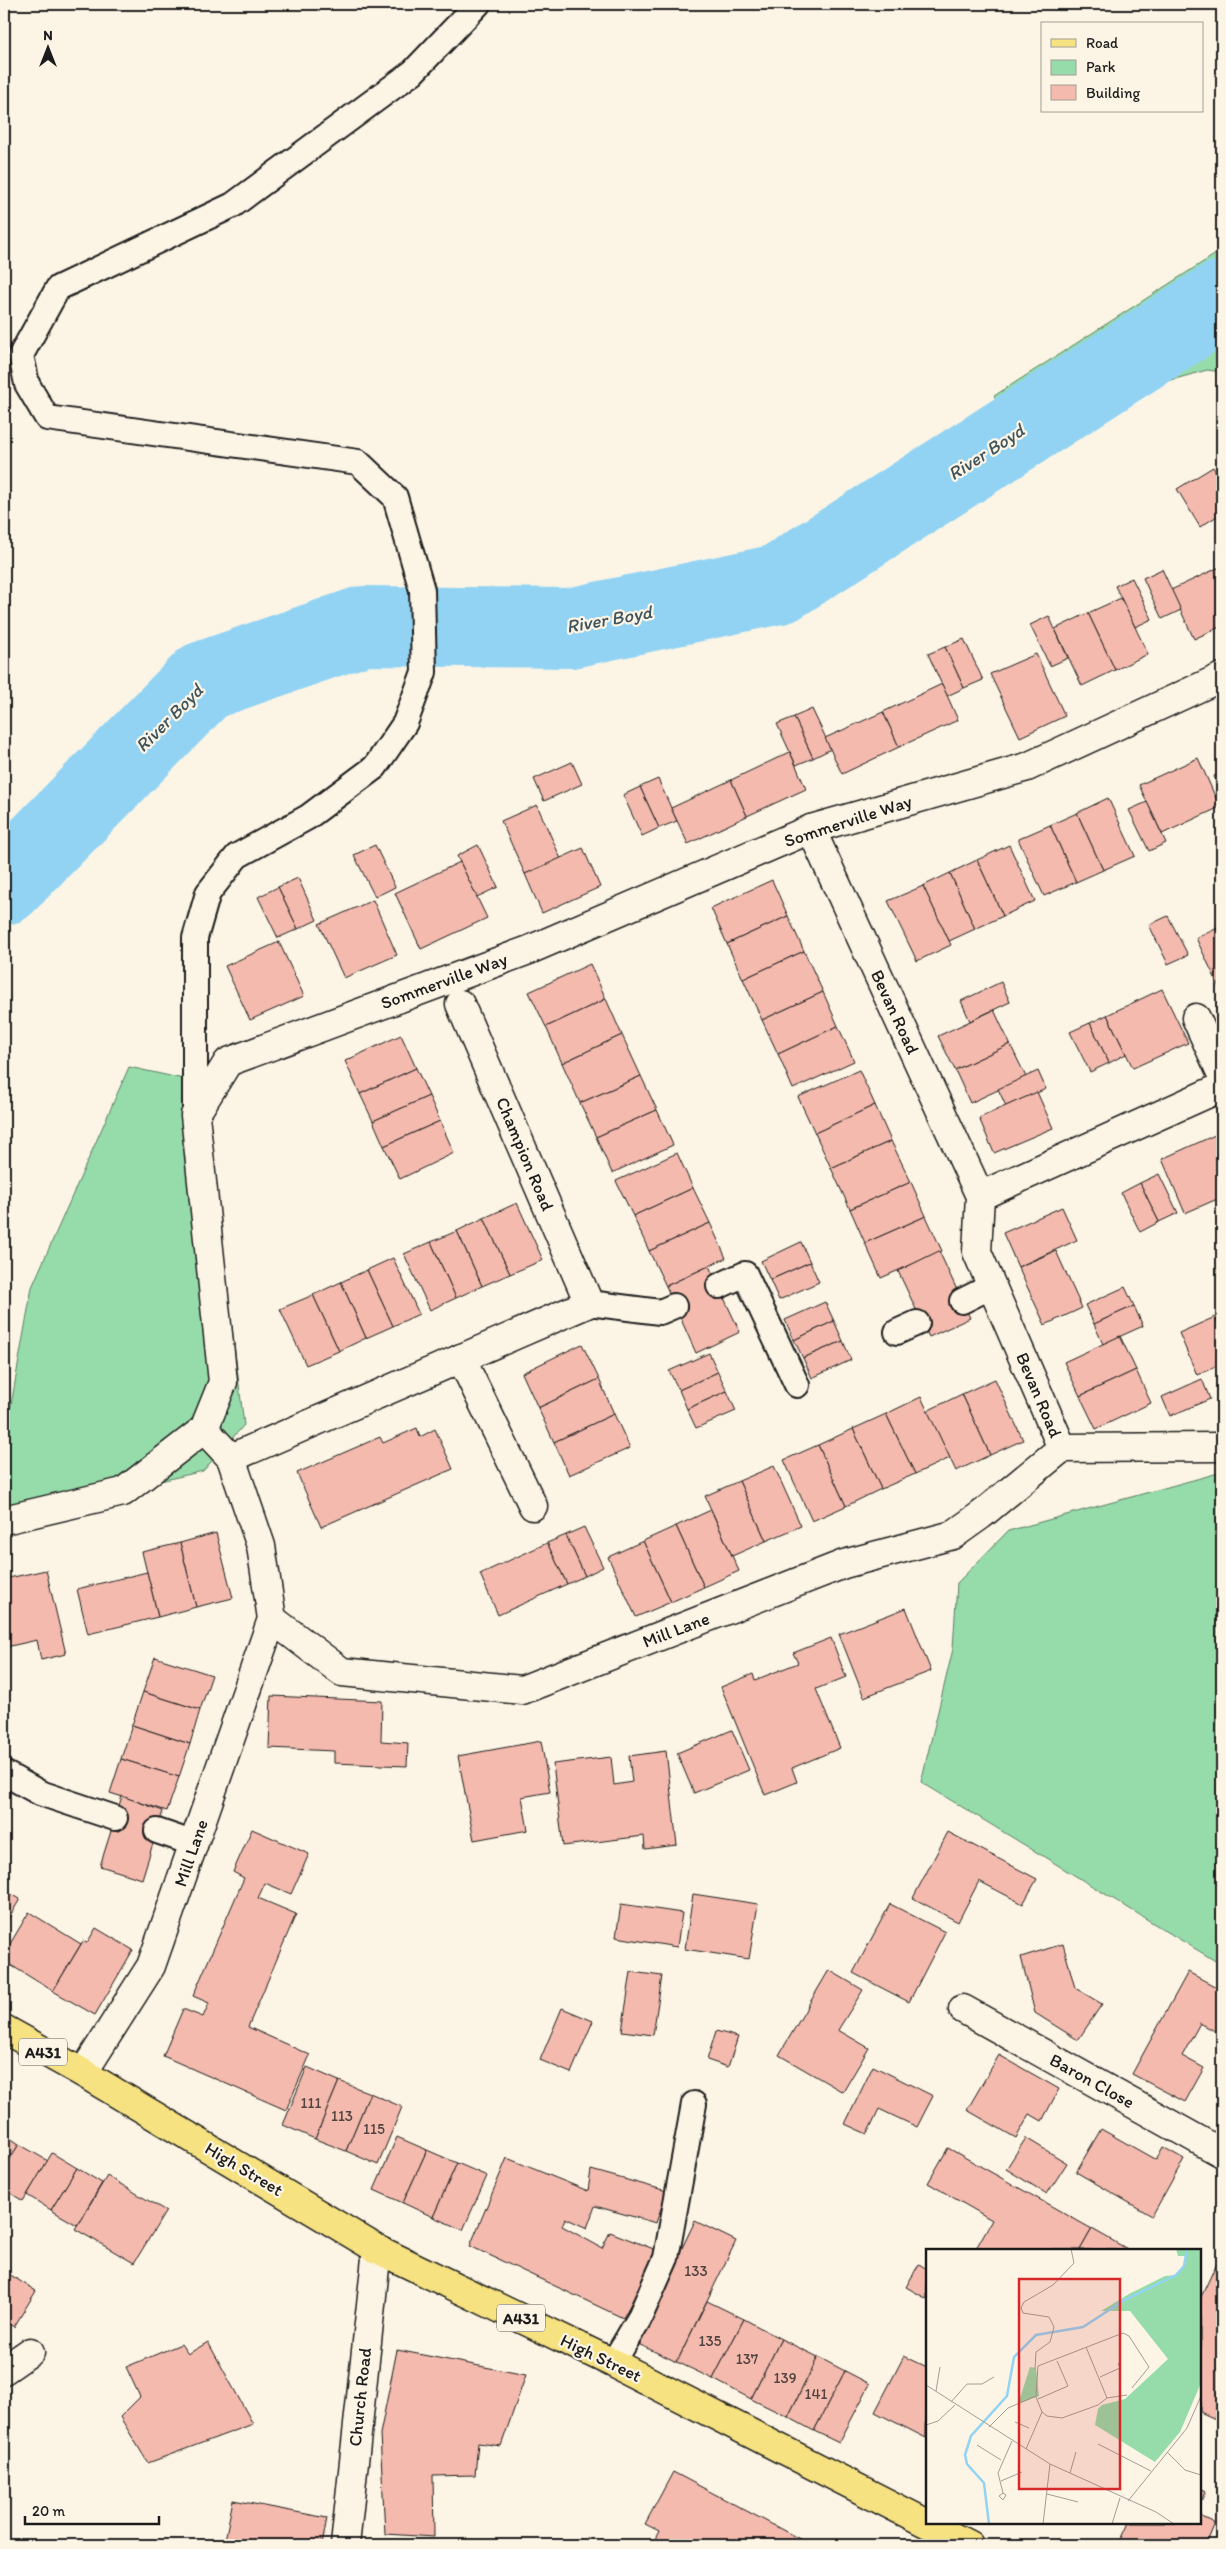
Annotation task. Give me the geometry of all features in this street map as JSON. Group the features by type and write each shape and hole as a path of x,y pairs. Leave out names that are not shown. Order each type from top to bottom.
{"main road":[{"name":"A431","path":"4,2029 83,2073"},
{"name":"High Street","path":"83,2073 377,2249 613,2363 926,2523"},
{"name":"High Street","path":"927,2524 968,2545"}],"street":[{"name":"Sommerville Way","path":"195,1115 228,1062 529,950 811,829 1027,767 1222,677"},
{"name":"Bevan Road","path":"811,829 980,1196 978,1252 1062,1448"},
{"name":"Champion Road","path":"460,1004 589,1304"},
{"path":"1196,1018 1222,1075"},
{"path":"980,1196 1222,1087"},
{"path":"4,1520 123,1492 204,1429 222,1382 195,1115"},
{"path":"231,1458 589,1304"},
{"path":"462,1358 533,1506"},
{"name":"Mill Lane","path":"83,2073 151,1966 272,1620 261,1546 231,1458 204,1429"},
{"path":"1062,1448 1222,1447"},
{"name":"Mill Lane","path":"272,1620 342,1672 522,1690 844,1564 953,1536 1062,1448"},
{"name":"Baron Close","path":"963,2009 1222,2153"},
{"name":"Church Road","path":"345,2545 377,2249"},
{"path":"4,2370 30,2352"}],"lane":[{"path":"195,1115 195,938 208,893 237,856 308,817 376,767 405,723 424,672 422,590 396,497 358,462 47,418 27,384 21,355 58,288 233,205 413,72 478,4"},
{"path":"719,1286 746,1274 797,1385"},
{"path":"962,1301 992,1286"},
{"path":"589,1304 660,1312 674,1306"},
{"path":"4,1772 40,1794 115,1818"},
{"path":"157,1831 195,1844"},
{"path":"613,2363 639,2319 666,2258 694,2104"}],"green space":[{"path":"1222,250 1222,372 1207,370 1016,424 994,396"},
{"path":"129,1067 202,1083 244,1425 203,1471 4,1518 4,1444 32,1287"},
{"path":"1222,1472 1222,1965 921,1782 953,1649 957,1583 1008,1531"}],"building":[{"path":"1213,467 1222,483 1222,513 1200,527 1177,489"},
{"path":"1222,566 1222,626 1194,639 1171,590"},
{"path":"1162,569 1181,610 1162,619 1143,578"},
{"path":"1132,578 1152,619 1135,627 1115,586"},
{"path":"1121,598 1148,654 1115,670 1088,613"},
{"path":"1088,613 1115,670 1082,686 1055,629"},
{"path":"1049,616 1068,658 1050,666 1030,625"},
{"path":"964,639 983,680 964,688 945,647"},
{"path":"945,647 964,688 947,696 928,654"},
{"path":"1036,654 1065,716 1020,737 990,674"},
{"path":"942,684 958,720 899,747 883,712"},
{"path":"812,709 831,749 813,758 794,717"},
{"path":"883,712 899,747 842,774 825,738"},
{"path":"794,717 813,758 796,765 777,724"},
{"path":"790,752 806,789 747,816 731,780"},
{"path":"1198,758 1220,807 1162,834 1139,785"},
{"path":"572,762 582,784 544,801 534,779"},
{"path":"1222,772 1222,795 1214,776"},
{"path":"658,779 677,821 659,828 640,787"},
{"path":"731,780 747,816 688,844 671,808"},
{"path":"640,787 659,828 642,836 623,795"},
{"path":"1108,798 1135,856 1103,870 1077,813"},
{"path":"1147,802 1166,843 1149,851 1129,810"},
{"path":"537,805 561,859 525,874 501,821"},
{"path":"1077,813 1103,870 1076,882 1050,825"},
{"path":"1050,825 1076,882 1044,896 1018,839"},
{"path":"375,845 395,887 375,897 354,855"},
{"path":"478,845 498,887 477,897 457,856"},
{"path":"1009,845 1035,901 1003,916 977,860"},
{"path":"583,848 600,887 542,913 525,874"},
{"path":"977,860 1003,916 975,929 950,873"},
{"path":"460,862 487,918 421,949 395,893"},
{"path":"950,873 975,929 949,941 923,886"},
{"path":"298,878 317,920 298,929 278,887"},
{"path":"772,880 788,916 727,944 711,908"},
{"path":"923,886 951,945 917,961 888,901"},
{"path":"278,887 298,929 278,938 258,897"},
{"path":"373,900 397,955 344,978 319,924"},
{"path":"788,916 804,951 743,979 727,944"},
{"path":"1168,916 1188,955 1168,964 1149,925"},
{"path":"1222,926 1222,993 1196,938"},
{"path":"279,942 304,996 250,1020 225,966"},
{"path":"804,951 823,992 762,1020 743,979"},
{"path":"590,964 606,999 546,1027 529,992"},
{"path":"1001,982 1010,1002 970,1021 961,1001"},
{"path":"1162,989 1188,1043 1133,1068 1107,1015"},
{"path":"823,992 838,1026 778,1054 762,1020"},
{"path":"606,999 622,1035 562,1063 546,1027"},
{"path":"994,1010 1010,1044 955,1070 938,1036"},
{"path":"1107,1015 1126,1054 1109,1063 1090,1023"},
{"path":"1090,1023 1109,1063 1090,1072 1070,1032"},
{"path":"838,1026 854,1061 793,1089 778,1054"},
{"path":"401,1035 416,1068 360,1094 345,1061"},
{"path":"622,1035 641,1076 580,1103 562,1063"},
{"path":"1010,1044 1026,1077 970,1103 955,1070"},
{"path":"416,1068 429,1096 373,1121 360,1094"},
{"path":"859,1070 875,1105 815,1133 798,1097"},
{"path":"1038,1071 1046,1089 1006,1106 998,1089"},
{"path":"641,1076 657,1110 596,1137 580,1103"},
{"path":"1037,1092 1053,1128 994,1153 979,1118"},
{"path":"429,1096 440,1121 384,1146 373,1121"},
{"path":"875,1105 891,1141 831,1168 815,1133"},
{"path":"657,1110 673,1145 612,1173 596,1137"},
{"path":"440,1121 454,1153 400,1179 384,1146"},
{"path":"1215,1135 1222,1150 1222,1197 1185,1213 1162,1159"},
{"path":"891,1141 911,1182 850,1209 831,1168"},
{"path":"677,1153 693,1188 633,1216 616,1181"},
{"path":"1159,1174 1178,1213 1159,1222 1140,1183"},
{"path":"911,1182 926,1216 865,1243 850,1209"},
{"path":"1140,1183 1159,1222 1140,1232 1121,1193"},
{"path":"693,1188 710,1223 649,1251 633,1216"},
{"path":"517,1203 543,1260 510,1274 484,1218"},
{"path":"1062,1207 1077,1240 1018,1267 1003,1233"},
{"path":"926,1216 942,1251 881,1278 865,1243"},
{"path":"484,1218 510,1274 482,1286 457,1231"},
{"path":"710,1223 726,1258 666,1286 649,1251"},
{"path":"457,1231 482,1286 456,1298 431,1242"},
{"path":"431,1242 456,1298 430,1310 404,1254"},
{"path":"801,1242 810,1262 770,1280 761,1261"},
{"path":"939,1251 970,1318 929,1337 898,1271"},
{"path":"1056,1251 1082,1308 1045,1325 1018,1267"},
{"path":"393,1258 419,1314 393,1326 367,1270"},
{"path":"810,1262 819,1282 779,1300 770,1280"},
{"path":"709,1266 740,1332 696,1353 666,1286"},
{"path":"367,1270 393,1326 366,1338 341,1282"},
{"path":"341,1282 366,1338 339,1351 313,1295"},
{"path":"1125,1287 1134,1306 1094,1324 1085,1305"},
{"path":"313,1295 339,1351 306,1365 280,1309"},
{"path":"825,1302 834,1321 794,1340 785,1320"},
{"path":"1134,1306 1143,1326 1103,1344 1094,1324"},
{"path":"1215,1317 1222,1334 1222,1364 1197,1375 1179,1333"},
{"path":"834,1321 843,1341 803,1358 794,1340"},
{"path":"1120,1336 1136,1370 1080,1396 1064,1362"},
{"path":"843,1341 851,1360 812,1378 803,1358"},
{"path":"582,1344 599,1379 538,1408 522,1373"},
{"path":"709,1353 718,1372 679,1390 669,1371"},
{"path":"1136,1370 1151,1403 1096,1429 1080,1396"},
{"path":"718,1372 727,1391 687,1409 679,1390"},
{"path":"599,1379 614,1414 554,1442 538,1408"},
{"path":"995,1379 1023,1440 990,1455 962,1394"},
{"path":"1202,1379 1210,1399 1170,1416 1162,1397"},
{"path":"727,1391 736,1411 696,1428 687,1409"},
{"path":"962,1394 990,1455 956,1471 927,1411"},
{"path":"921,1397 950,1458 915,1474 886,1414"},
{"path":"614,1414 630,1448 569,1475 554,1442"},
{"path":"886,1414 915,1474 881,1489 853,1429"},
{"path":"417,1428 420,1437 435,1429 453,1469 321,1527 297,1473 380,1437 383,1443"},
{"path":"853,1429 881,1489 846,1506 818,1445"},
{"path":"818,1445 846,1506 812,1521 784,1460"},
{"path":"774,1466 801,1526 766,1541 739,1481"},
{"path":"739,1481 766,1541 732,1556 705,1496"},
{"path":"711,1510 739,1571 704,1587 676,1526"},
{"path":"676,1526 704,1587 671,1602 643,1541"},
{"path":"584,1527 603,1567 585,1576 566,1535"},
{"path":"216,1533 233,1598 196,1607 180,1543"},
{"path":"566,1535 585,1576 567,1584 547,1543"},
{"path":"643,1541 671,1602 636,1617 608,1557"},
{"path":"180,1543 196,1607 158,1617 142,1552"},
{"path":"547,1543 567,1584 498,1615 480,1574"},
{"path":"46,1570 66,1654 41,1660 37,1640 6,1647 4,1638 4,1579"},
{"path":"147,1572 158,1617 88,1634 77,1589"},
{"path":"906,1608 931,1671 864,1697 839,1634"},
{"path":"831,1638 846,1677 816,1689 840,1748 792,1768 797,1782 765,1795 721,1687 753,1674 755,1680 798,1663 793,1653"},
{"path":"155,1657 212,1675 200,1710 143,1692"},
{"path":"143,1692 200,1710 190,1744 132,1725"},
{"path":"271,1696 382,1701 381,1741 408,1743 407,1766 334,1763 334,1751 269,1748"},
{"path":"132,1725 190,1744 179,1777 121,1759"},
{"path":"732,1730 749,1770 694,1793 677,1753"},
{"path":"541,1741 550,1792 522,1797 528,1830 474,1840 458,1756"},
{"path":"666,1751 677,1845 645,1849 644,1836 563,1846 553,1764 611,1757 614,1785 632,1782 629,1756"},
{"path":"121,1759 179,1777 167,1811 110,1793"},
{"path":"122,1796 163,1811 142,1879 100,1866"},
{"path":"252,1829 309,1854 291,1894 265,1883 258,1898 296,1914 248,2027 310,2055 286,2110 163,2056 183,2009 203,2017 209,2003 193,1996 244,1878 233,1872"},
{"path":"948,1832 1037,1879 1023,1904 979,1881 958,1922 913,1898"},
{"path":"4,1890 20,1899 4,1926"},
{"path":"693,1894 758,1904 749,1959 685,1949"},
{"path":"621,1904 682,1913 677,1947 616,1937"},
{"path":"890,1904 945,1932 909,2002 853,1973"},
{"path":"29,1912 81,1944 53,1991 4,1961 4,1954"},
{"path":"96,1928 133,1950 95,2015 53,1991 83,1941 87,1943"},
{"path":"1063,1944 1075,1988 1102,2004 1078,2040 1035,2013 1021,1957"},
{"path":"829,1970 863,1990 838,2030 869,2048 843,2092 779,2055"},
{"path":"631,1972 662,1976 653,2035 622,2031"},
{"path":"1188,1972 1222,1990 1222,2035 1200,2023 1182,2056 1204,2068 1185,2102 1132,2074"},
{"path":"562,2008 593,2021 571,2073 540,2060"},
{"path":"716,2031 738,2037 728,2067 707,2060"},
{"path":"999,2055 1059,2089 1042,2121 1030,2114 1016,2138 967,2110"},
{"path":"873,2066 933,2096 917,2127 879,2109 867,2134 845,2124"},
{"path":"307,2067 339,2081 315,2139 283,2125"},
{"path":"339,2081 370,2093 346,2151 315,2139"},
{"path":"370,2093 402,2107 378,2165 346,2151"},
{"path":"1101,2129 1156,2160 1163,2147 1184,2159 1152,2216 1076,2172"},
{"path":"4,2134 19,2144 4,2169"},
{"path":"397,2137 427,2150 403,2203 374,2190"},
{"path":"1026,2138 1067,2163 1047,2194 1006,2169"},
{"path":"19,2144 48,2161 23,2201 4,2189 4,2169"},
{"path":"948,2148 1092,2229 1081,2249 976,2249 992,2220 928,2183"},
{"path":"427,2150 457,2163 433,2217 403,2203"},
{"path":"52,2153 77,2168 51,2210 27,2195"},
{"path":"507,2158 588,2191 591,2170 667,2191 656,2223 595,2206 587,2228 565,2218 562,2226 602,2248 610,2232 659,2251 623,2318 470,2246"},
{"path":"457,2163 487,2176 463,2230 433,2217"},
{"path":"77,2168 102,2183 77,2225 51,2210"},
{"path":"107,2176 166,2211 134,2263 75,2229"},
{"path":"695,2221 736,2241 677,2362 636,2343"},
{"path":"1092,2229 1127,2249 1081,2249"},
{"path":"1222,2252 1222,2422 1201,2412 1201,2297"},
{"path":"919,2264 926,2268 926,2298 906,2287"},
{"path":"4,2271 36,2291 14,2327 4,2321"},
{"path":"707,2301 744,2319 713,2379 677,2362"},
{"path":"744,2319 781,2339 751,2399 713,2379"},
{"path":"781,2339 818,2357 788,2417 751,2399"},
{"path":"208,2342 253,2424 148,2463 120,2417 140,2397 126,2367 181,2344 188,2354"},
{"path":"397,2350 526,2375 501,2446 478,2443 475,2475 433,2476 434,2537 385,2534 380,2434"},
{"path":"904,2356 926,2367 926,2438 875,2412"},
{"path":"818,2357 845,2371 814,2431 788,2417"},
{"path":"845,2371 870,2384 839,2443 814,2431"},
{"path":"673,2472 811,2545 652,2545 659,2531 645,2524"},
{"path":"1201,2490 1205,2492 1201,2502"},
{"path":"233,2500 327,2518 322,2545 224,2545"},
{"path":"1201,2516 1215,2523 1206,2545 1119,2544 1129,2524 1201,2524"}],"waterway":[{"name":"River Boyd","path":"4,885 204,681 363,626 570,628 779,584 1222,300"}]}
